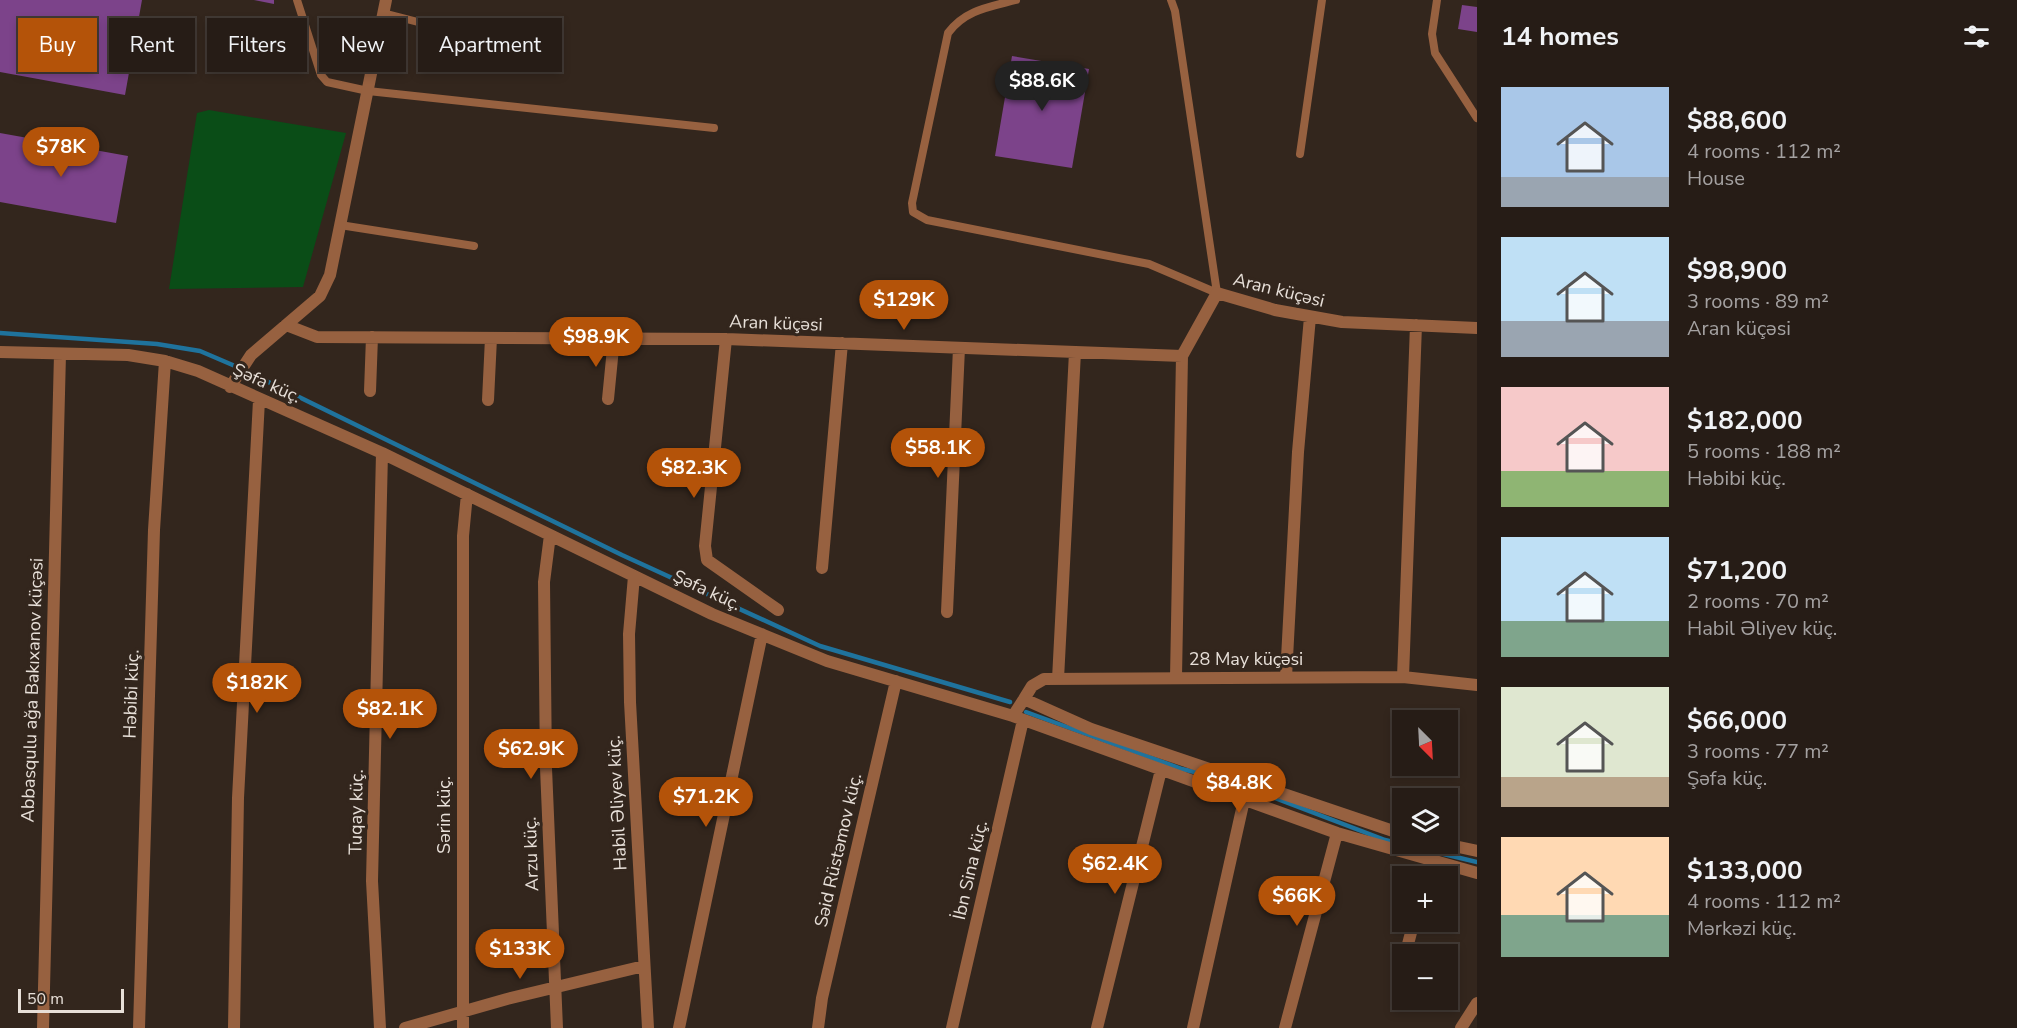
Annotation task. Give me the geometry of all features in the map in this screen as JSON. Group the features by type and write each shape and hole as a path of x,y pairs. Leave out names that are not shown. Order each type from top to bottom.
{"street":[{"path":"230,387 251,355 320,296 330,275 386,0"},
{"name":"Aran küçəsi","path":"286,325 317,337 726,339 1182,356 1217,293 1310,317 1342,322 1477,328"},
{"path":"1286,676 1298,452 1310,317"},
{"path":"1403,677 1416,325"},
{"path":"370,391 372,337"},
{"path":"488,400 491,338"},
{"path":"608,399 614,338"},
{"path":"726,339 705,546 706,560 778,610"},
{"path":"822,568 842,343"},
{"path":"947,612 960,348"},
{"name":"Şəfa küç.","path":"0,352 128,355 165,360 198,371 382,453 634,576 827,661 1018,718 1337,833 1477,873"},
{"path":"1058,679 1075,352"},
{"name":"Abbasqulu ağa Bakıxanov küçəsi","path":"43,1028 60,354"},
{"path":"1176,677 1182,356"},
{"name":"Həbibi küç.","path":"139,1028 154,530 165,360"},
{"path":"234,1028 238,798 259,400"},
{"name":"Tuqay küç.","path":"380,1028 372,881 382,453"},
{"name":"Sərin küç.","path":"463,1028 462,536 467,494"},
{"name":"Arzu küç.","path":"550,535 544,582 545,745 557,1028"},
{"name":"Habil Əliyev küç.","path":"634,576 629,634 630,702 648,1028"},
{"path":"679,1028 762,634"},
{"name":"28 May küçəsi","path":"1024,699 1037,682 1058,679 1403,677 1477,685"},
{"name":"Səid Rüstəmov küç.","path":"818,1028 822,998 896,681"},
{"path":"1018,718 1024,699 1091,729 1392,831"},
{"name":"İbn Sina küç.","path":"952,1028 1018,718"},
{"path":"1097,1028 1161,770"},
{"path":"1193,1028 1245,800"},
{"path":"1285,1028 1337,833"},
{"path":"1458,847 1477,851"},
{"path":"1428,866 1429,860"},
{"path":"405,1028 644,966"},
{"path":"1461,1028 1477,1003"}],"lane":[{"path":"297,0 321,75 327,82 368,91 714,128"},
{"path":"1016,0 970,13 957,21 948,33 912,203 913,212 927,220 1149,264 1217,293"},
{"path":"1171,0 1217,293"},
{"path":"1300,154 1322,0"},
{"path":"1437,0 1432,34 1435,53 1477,118"},
{"path":"383,13 418,22"},
{"path":"340,225 474,246"}],"green space":[{"path":"209,110 346,133 303,287 169,289 197,113"}],"building":[{"path":"0,0 142,0 139,18 109,18 109,72 129,72 125,95 0,72"},
{"path":"254,0 274,0 274,4"},
{"path":"1462,5 1477,7 1477,32 1458,29"},
{"path":"1012,56 1089,69 1072,168 995,156"},
{"path":"0,133 128,156 116,223 0,202"}],"waterway":[{"path":"0,333 157,344 200,351 235,366"},
{"path":"250,373 622,555 820,646 1010,702"},
{"path":"1026,712 1182,769 1215,777"},
{"path":"1246,787 1385,840 1477,862"}]}
